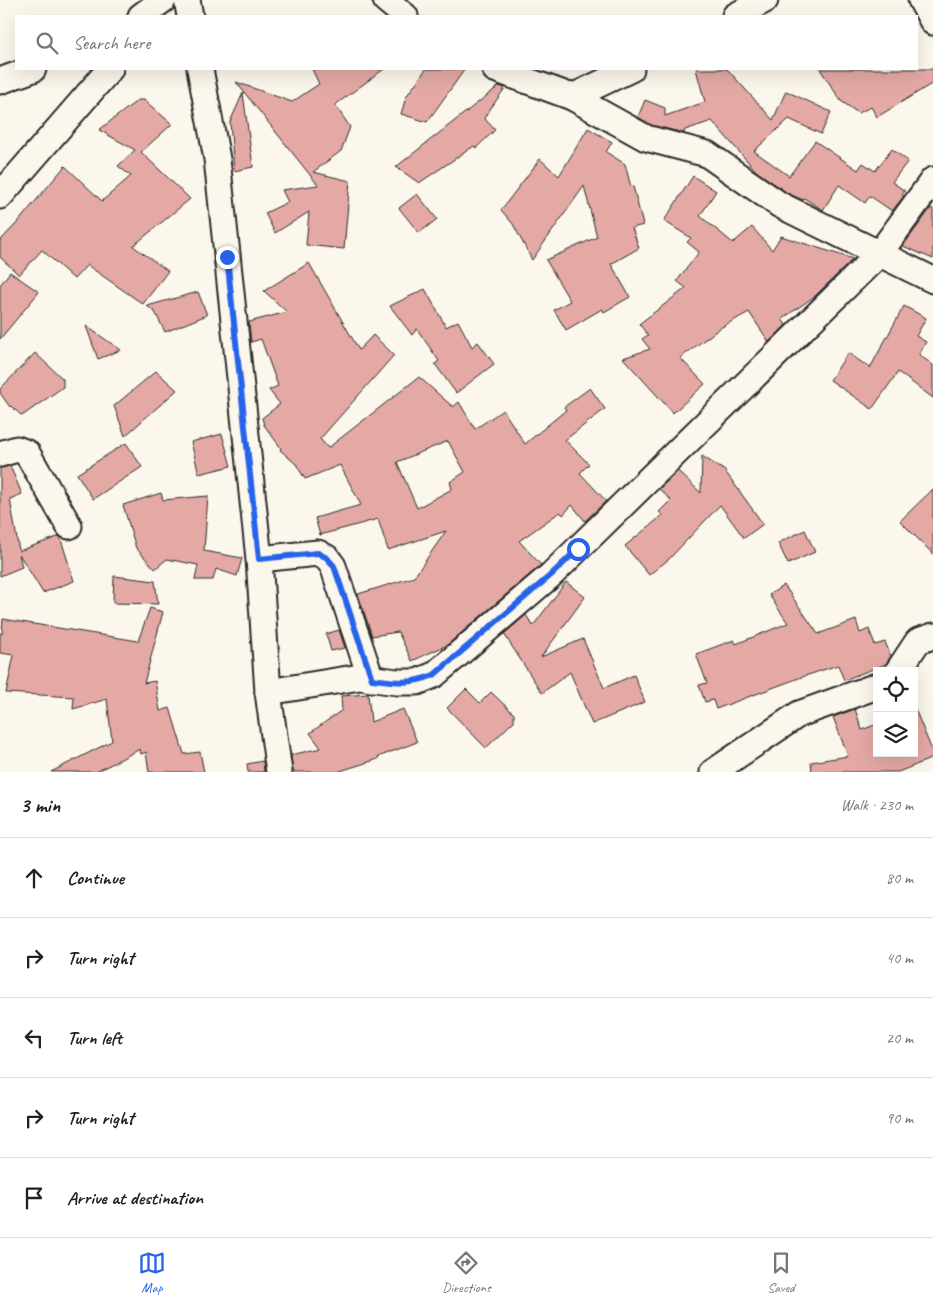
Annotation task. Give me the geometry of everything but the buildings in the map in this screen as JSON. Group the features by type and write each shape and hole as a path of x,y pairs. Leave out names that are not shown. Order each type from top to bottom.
{"street":[{"path":"142,15 163,0"},
{"path":"157,15 170,0"},
{"path":"188,0 190,15"},
{"path":"386,0 404,15"},
{"path":"737,15 765,0"},
{"path":"921,0 933,22"},
{"path":"0,81 30,70"},
{"path":"0,196 109,70"},
{"path":"200,70 217,159 259,559 268,692 279,772"},
{"path":"498,70 572,97 646,138 707,154 780,206 933,280"},
{"path":"572,97 629,70"},
{"path":"268,692 360,677 397,682 417,682 434,675 551,575 879,254 933,180"},
{"path":"0,454 17,448 27,453 69,526"},
{"path":"259,559 318,553 327,558 334,566 372,679"},
{"path":"901,667 918,641 933,636"},
{"path":"713,772 799,714 873,687"}],"route":[{"path":"227,257 259,559 318,553 327,558 334,566 372,679 417,682 434,675 551,575 578,549"}]}
